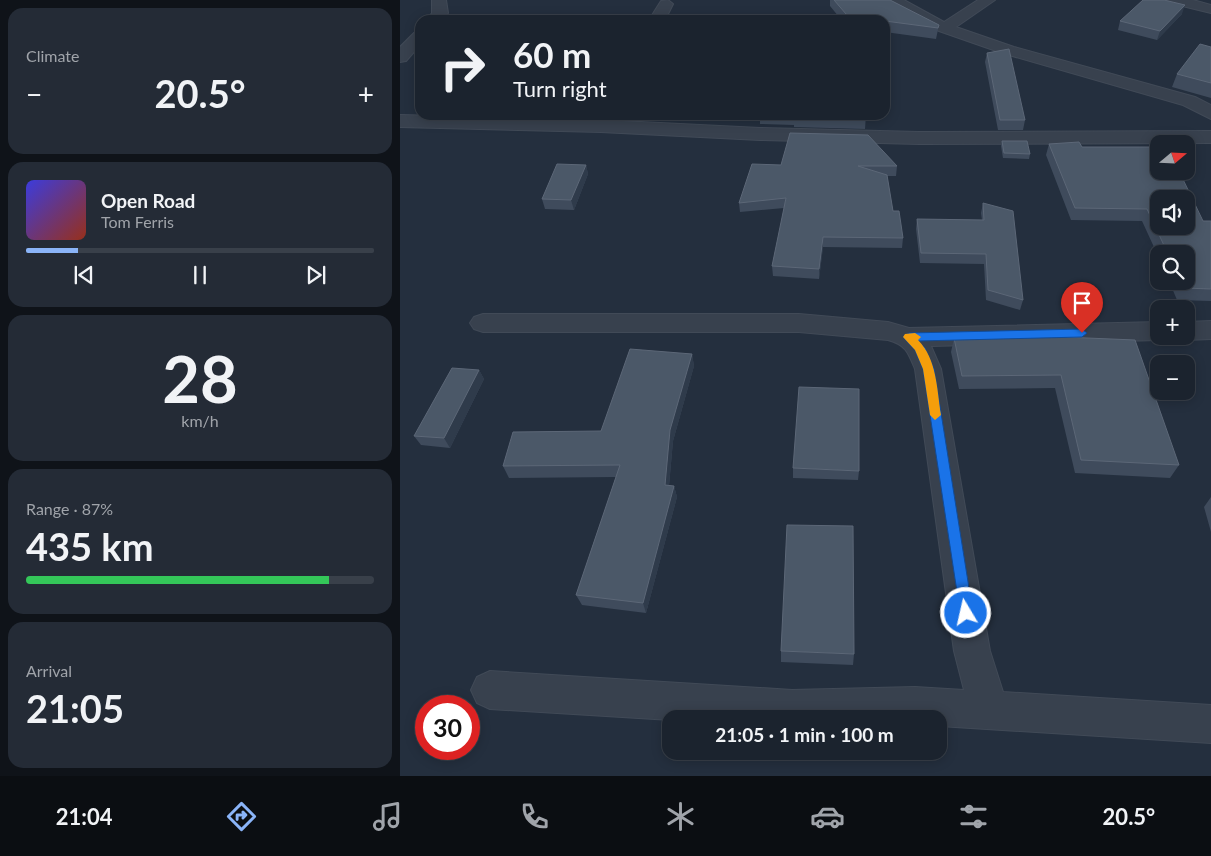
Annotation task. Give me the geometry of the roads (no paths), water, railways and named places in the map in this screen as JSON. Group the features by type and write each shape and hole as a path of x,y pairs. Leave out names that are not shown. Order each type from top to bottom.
{"street":[{"path":"439,0 439,15"},
{"path":"892,0 944,28 1008,50 1189,101 1211,113"},
{"path":"944,28 988,0"},
{"path":"1175,0 1211,9"},
{"path":"660,15 666,4"},
{"path":"400,57 415,41"},
{"path":"400,122 604,121 760,134 919,138 1211,137"},
{"path":"483,322 799,323 888,331 909,337 1150,331"},
{"path":"1195,331 1211,330"},
{"path":"909,337 919,348 928,369 972,650 989,710"},
{"path":"490,690 792,709 915,706 1211,724"}]}
